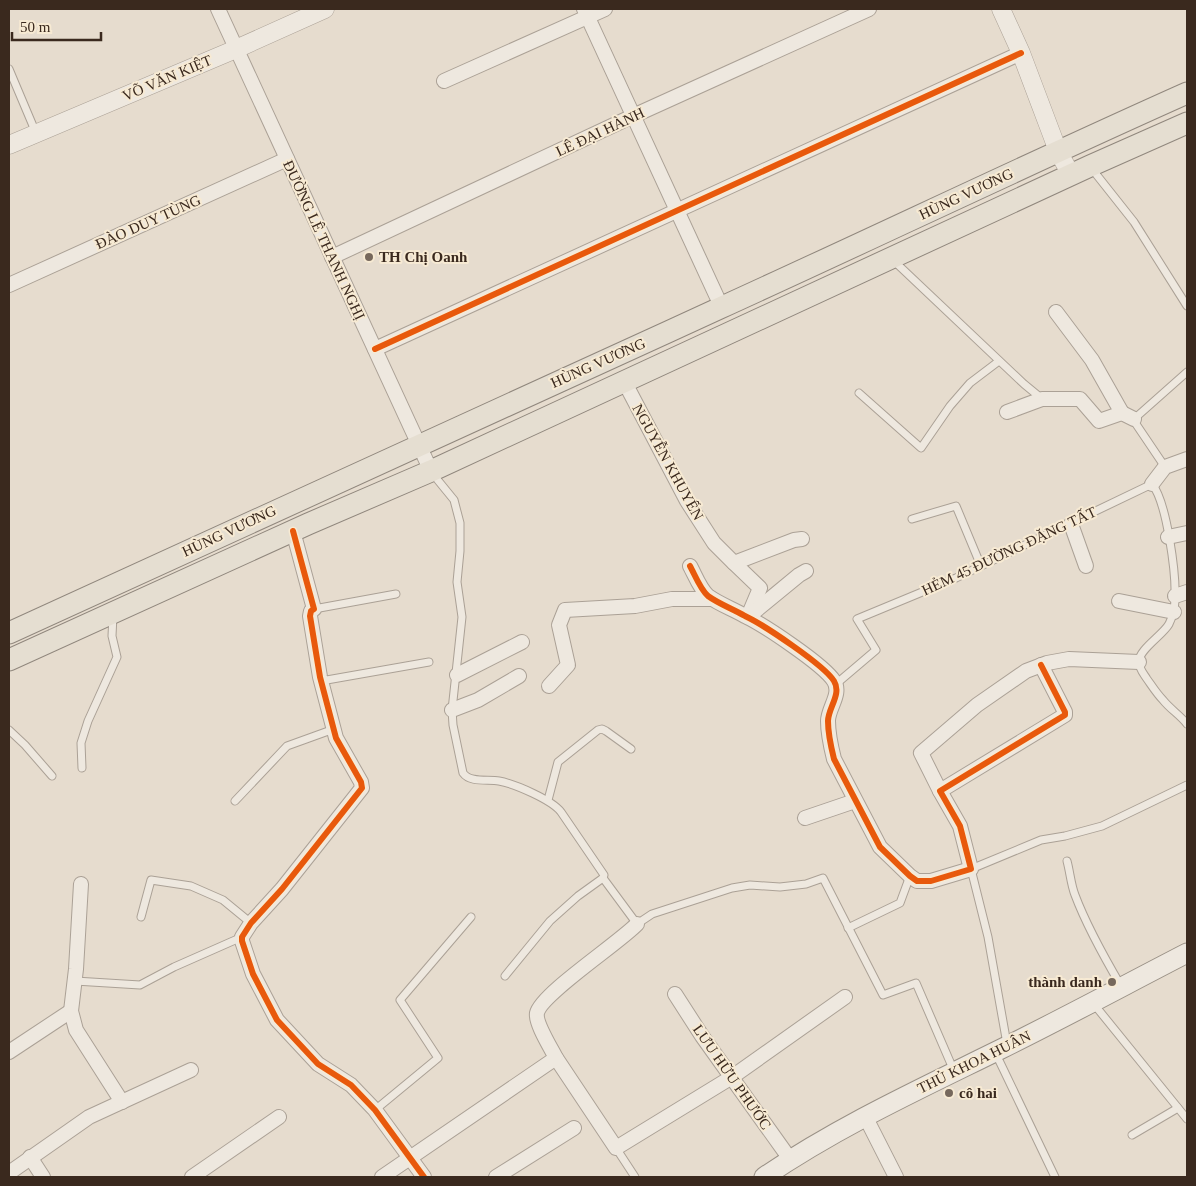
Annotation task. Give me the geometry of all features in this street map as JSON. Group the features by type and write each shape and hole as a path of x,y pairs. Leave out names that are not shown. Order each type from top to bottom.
{"main road":[{"name":"HÙNG VƯƠNG","path":"9,633 418,444 722,308 1058,151 1187,94"},
{"name":"HÙNG VƯƠNG","path":"9,660 293,531 431,471 1187,123"},
{"path":"104,589 114,612"},
{"name":"THỦ KHOA HUÂN","path":"764,1177 790,1159 864,1116 1001,1049 1187,953"}],"street":[{"name":"ĐƯỜNG LÊ THANH NGHỊ","path":"218,9 431,471"},
{"name":"VÕ VĂN KIỆT","path":"9,146 325,9"},
{"path":"444,80 586,13 605,9"},
{"name":"LÊ ĐẠI HÀNH","path":"332,257 633,116 869,9"},
{"path":"1001,9 1021,53 1058,151 1071,175"},
{"path":"586,13 722,308"},
{"path":"374,349 1021,53"},
{"name":"ĐÀO DUY TÙNG","path":"9,285 287,160"},
{"path":"1007,412 1042,399 1080,400 1099,422 1128,416 1092,360 1056,312"},
{"name":"NGUYỄN KHUYẾN","path":"624,381 687,501 714,543 760,588 748,617"},
{"path":"1165,467 1187,459"},
{"name":"HẺM 45 ĐƯỜNG ĐẶNG TẤT","path":"1152,484 1165,467"},
{"path":"1071,524 1086,566"},
{"path":"293,531 314,609 311,611 310,616 321,681 334,730 339,745 361,782 362,788 282,889 251,923 242,942 253,974 277,1020 318,1064 351,1084 375,1110 412,1158 424,1177"},
{"path":"1168,537 1187,533"},
{"path":"734,563 794,540 802,539"},
{"path":"690,566 703,590 712,598 748,617 786,642 824,671 836,684 836,696 828,720 834,759 880,847 910,876 918,881 931,881 971,870 960,826 921,756 923,750 1003,686 1026,671 1041,665 1069,659 1139,662"},
{"path":"748,617 806,571"},
{"path":"549,686 568,665 559,625 565,610 635,606 672,599 712,598"},
{"path":"1120,600 1174,612"},
{"path":"457,675 522,642"},
{"path":"940,791 1064,716 1065,712 1041,665"},
{"path":"452,710 478,700 519,676"},
{"path":"805,818 855,801"},
{"path":"81,884 75,982 71,1011 76,1030 122,1102"},
{"path":"637,924 621,939 571,977 542,1003 537,1013 537,1018 556,1058 616,1148 732,1077 845,997"},
{"name":"LƯU HỮU PHƯỚC","path":"675,994 702,1036 790,1159"},
{"path":"9,1052 71,1011"},
{"path":"382,1177 556,1058"},
{"path":"9,1173 88,1117 191,1070"},
{"path":"864,1116 896,1177"},
{"path":"192,1177 279,1117"},
{"path":"496,1177 574,1128"},
{"path":"30,1157 43,1177"}],"lane":[{"path":"9,69 36,134"},
{"path":"1090,166 1134,222 1187,306"},
{"path":"892,258 999,361 1042,399"},
{"path":"859,393 920,448 950,406 970,383 999,361"},
{"path":"1165,467 1136,424 1128,416 1187,372"},
{"path":"431,471 454,500 460,523 457,582 462,617 452,710 453,725 463,773 466,777 501,781 553,803 562,812 601,869 604,875 603,878 637,924 652,914 732,888 750,885 780,887 806,884 823,878 882,995 916,984 955,1071"},
{"path":"1152,484 1160,499 1181,594 1168,624 1140,656 1139,662 1141,669 1161,699 1187,724"},
{"name":"HẺM 45 ĐƯỜNG ĐẶNG TẤT","path":"836,684 876,650 857,619 982,566 1152,484"},
{"path":"912,519 956,506 982,566"},
{"path":"314,609 396,594"},
{"path":"82,768 81,743 88,721 117,657 112,636 114,612"},
{"path":"321,681 429,662"},
{"path":"9,730 52,776"},
{"path":"235,801 287,746 334,730"},
{"path":"548,800 558,762 598,730 606,731 631,749"},
{"path":"1055,1177 1001,1049 988,937 971,870 1041,840 1102,826 1187,785"},
{"path":"1067,861 1074,894 1084,917 1122,987"},
{"path":"848,928 900,903 910,876"},
{"path":"505,976 550,921 578,896 603,878"},
{"path":"141,917 151,880 191,886 215,896 223,900 251,923"},
{"path":"375,1110 438,1058 400,1000 471,917"},
{"path":"75,982 140,984 174,967 242,942"},
{"path":"1092,1002 1187,1119"},
{"path":"1132,1135 1178,1108"},
{"path":"616,1148 635,1177"}],"cycle path":[{"path":"375,349 1021,53"},
{"path":"293,531 314,609 311,611 310,616 320,677 336,738 361,782 362,788 282,889 251,923 242,937 242,941 253,974 277,1020 318,1064 351,1085 375,1110 424,1177"},
{"path":"690,566 700,586 708,596 779,636 819,665 834,681 836,696 828,721 834,759 880,847 917,881 931,881 971,869 960,826 940,791 1065,715 1041,665"}],"place":[{"name":"TH Chị Oanh","path":"369,257"},
{"name":"thành danh","path":"1112,982"},
{"name":"cô hai","path":"949,1093"}]}
